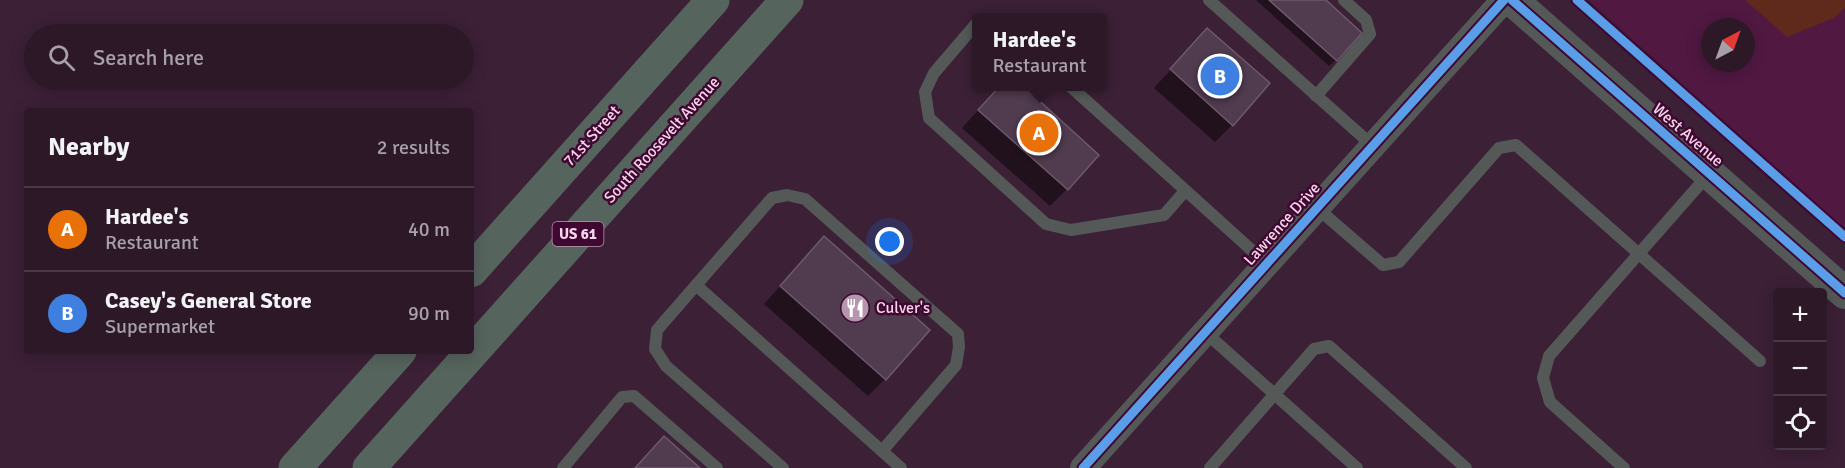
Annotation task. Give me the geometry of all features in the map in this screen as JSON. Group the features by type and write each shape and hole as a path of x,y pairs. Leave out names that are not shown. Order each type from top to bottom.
{"highway":[{"name":"71st Street","path":"474,268 713,0"},
{"name":"South Roosevelt Avenue","path":"474,350 787,0"},
{"path":"295,468 397,354"},
{"name":"South Roosevelt Avenue","path":"369,468 471,354"}],"street":[{"name":"Lawrence Drive","path":"1083,468 1504,0"},
{"name":"West Avenue","path":"1512,0 1845,293"}],"lane":[{"path":"1209,0 1373,146"},
{"path":"1316,96 1370,34 1366,20 1344,0"},
{"path":"972,29 933,73 925,92 929,118 1046,224 1071,230 1164,215 1185,191"},
{"path":"1074,91 1266,264"},
{"path":"1317,208 1383,265 1399,262 1499,148 1516,145 1760,361"},
{"path":"1624,468 1550,402 1542,378 1550,357 1709,174"},
{"path":"783,468 666,366 655,349 657,330 772,198 788,195 805,199 958,334 959,347 956,365 882,451"},
{"path":"697,286 901,468"},
{"path":"1205,333 1357,468"},
{"path":"1210,468 1314,349 1329,346 1466,468"},
{"path":"563,468 622,397 634,396 717,468"}],"shaded area":[{"path":"1589,0 1845,0 1845,230"},
{"path":"1745,0 1845,0 1845,8 1834,18 1787,37"}],"building":[{"path":"1269,0 1326,0 1362,33 1337,61"},
{"path":"1207,28 1270,83 1233,126 1170,69"},
{"path":"995,91 1029,91 1099,155 1068,190 978,110"},
{"name":"Culver's","path":"824,236 930,330 886,380 780,286"},
{"path":"664,436 700,468 635,468"}],"cycle path":[{"path":"1083,468 1504,0"},
{"path":"1512,0 1845,293"},
{"path":"1577,0 1845,237"}],"place":[{"name":"Casey's General Store","path":"1220,76"},
{"name":"Hardee's","path":"1039,133"},
{"name":"Culver's","path":"855,308"}]}
